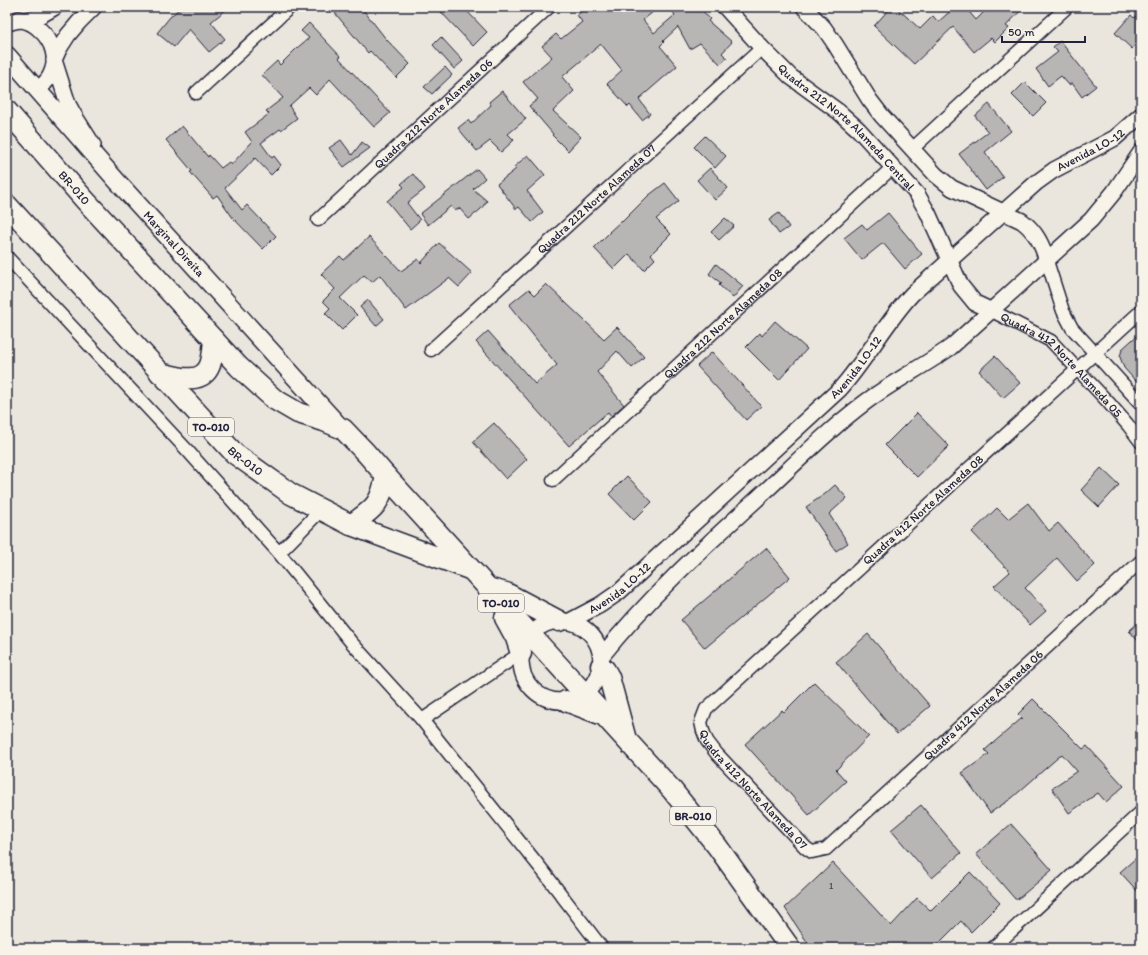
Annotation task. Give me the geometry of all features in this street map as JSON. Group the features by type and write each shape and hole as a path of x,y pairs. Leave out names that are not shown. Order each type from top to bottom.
{"highway":[{"name":"BR-010","path":"7,111 84,199 239,367 274,399 298,413 343,429"},
{"name":"BR-010","path":"7,205 235,454 291,494 351,525 472,570"},
{"path":"160,372 178,378 187,379 199,378 203,376 211,364 214,340"},
{"name":"TO-010","path":"343,429 531,635 575,698"},
{"path":"351,525 372,510 379,501 386,476"},
{"path":"491,592 506,593 564,622"},
{"path":"491,592 516,638 521,652"},
{"path":"601,661 609,677 626,740"},
{"name":"BR-010","path":"575,698 604,716 672,790 717,846 790,948"}],"main road":[{"name":"Marginal Direita","path":"7,55 116,180 343,429"}],"street":[{"path":"7,24 35,17 55,7"},
{"path":"37,90 50,76 59,48 79,22 94,7"},
{"path":"196,93 290,7"},
{"name":"Quadra 212 Norte Alameda 06","path":"318,220 549,7"},
{"name":"Quadra 212 Norte Alameda Central","path":"725,7 762,48 791,77 839,112 859,130 917,194 922,201 950,260"},
{"path":"805,7 824,28 869,99 882,116 936,175 952,188 1016,217 1030,227 1041,241 1047,261"},
{"path":"912,149 1067,7"},
{"path":"7,15 23,20 37,27 48,39 53,49 54,60 68,104 116,180"},
{"name":"Quadra 212 Norte Alameda 07","path":"431,350 762,48"},
{"name":"Avenida LO-12","path":"531,635 544,626 564,622 600,605 619,592 836,393 858,367 900,308 912,294 1003,212 1049,174 1115,138 1141,115"},
{"path":"601,661 624,628 674,576 829,432 887,387 951,347 1092,220 1100,211 1141,152"},
{"name":"Quadra 212 Norte Alameda 08","path":"553,480 892,167"},
{"path":"7,257 187,450 279,553 351,642 422,720 543,871 602,948"},
{"path":"950,260 961,286 968,296 992,311"},
{"name":"Quadra 412 Norte Alameda 05","path":"1047,261 1063,311 1069,324 1141,404"},
{"name":"Quadra 412 Norte Alameda 05","path":"992,311 1051,341 1128,424 1141,442"},
{"name":"Quadra 412 Norte Alameda 08","path":"706,709 1141,311"},
{"path":"279,553 321,510"},
{"name":"Quadra 412 Norte Alameda 06","path":"826,849 1141,560"},
{"path":"521,652 522,671 527,683 536,693 547,699 556,701 575,698 592,686 598,676 601,661 598,645 590,634 580,626 564,622"},
{"path":"422,720 521,652 531,635"},
{"name":"Quadra 412 Norte Alameda 07","path":"706,709 701,722 703,732 707,742 717,754 806,848 812,852 826,849"},
{"path":"993,948 1141,812"}],"building":[{"path":"181,7 229,7 211,22 225,39 209,52 189,29 174,47 157,33 170,17"},
{"path":"342,7 361,7 386,39 410,64 396,78 370,51 368,53 335,13"},
{"path":"447,7 463,7 487,32 473,46 441,12"},
{"path":"587,7 659,7 643,20 654,33 675,15 669,7 699,7 710,19 708,21 732,42 722,53 727,58 720,64 700,43 690,49 678,27 663,41 664,42 660,46 677,66 639,99 650,114 642,120 630,105 628,107 607,84 622,70 601,44 562,77 574,91 553,111 581,137 568,151 552,135 553,134 529,106 538,99 523,82 552,57 542,46 556,34 561,39 582,22 577,15"},
{"path":"891,7 896,7 920,29 933,16 938,22 955,7 965,7 976,20 989,7 1024,7 1006,26 1009,28 995,42 991,38 974,52 953,27 914,64 874,26"},
{"path":"1141,12 1141,39 1132,49 1115,33 1131,15 1134,18"},
{"path":"309,23 390,113 374,127 330,79 316,95 309,88 289,106 297,118 261,143 272,158 274,156 281,165 271,175 255,158 225,188 242,210 247,205 276,236 263,249 233,218 217,195 213,198 190,172 192,171 166,140 182,126 208,157 209,155 221,168 229,162 231,165 252,142 245,132 269,114 266,111 283,98 262,75 277,61 280,65 309,38 301,31"},
{"path":"441,37 463,61 454,69 433,45"},
{"path":"1060,41 1096,86 1082,97 1072,83 1069,85 1061,76 1048,86 1036,69 1058,52 1053,47"},
{"path":"445,67 452,75 432,94 424,87"},
{"path":"1025,82 1046,103 1033,116 1012,95"},
{"path":"502,91 526,119 508,134 514,140 501,152 490,141 477,151 458,128 468,120 471,124 491,105 489,102"},
{"path":"989,104 1011,131 985,152 1003,177 986,190 959,154 988,132 975,116"},
{"path":"705,136 726,156 715,168 694,147"},
{"path":"341,140 352,155 362,142 370,148 344,167 329,148"},
{"path":"528,155 545,175 527,191 543,212 532,222 519,207 516,209 497,184 516,169 514,167"},
{"path":"710,168 728,188 715,200 697,180"},
{"path":"477,169 485,178 473,189 487,201 481,209 469,219 459,208 455,211 451,206 428,225 420,214"},
{"path":"413,174 425,189 407,203 420,220 410,229 387,201 404,187 401,184"},
{"path":"665,183 679,201 656,219 671,234 651,254 655,259 644,270 629,254 614,269 594,248 648,196"},
{"path":"779,213 789,227 779,234 769,220"},
{"path":"888,213 922,254 905,269 883,243 862,260 844,238 862,224 867,230"},
{"path":"725,218 734,226 719,240 711,232"},
{"path":"369,237 401,271 418,259 421,263 439,243 472,273 459,287 449,278 406,310 380,275 372,282 364,275 340,298 357,315 342,330 325,313 330,308 323,301 335,289 321,274 340,256 344,260"},
{"path":"716,264 743,286 733,298 719,285 721,283 709,274"},
{"path":"546,284 604,339 617,327 644,357 632,368 617,351 597,372 624,405 611,416 608,412 569,446 476,342 488,331 535,384 557,365 509,305 529,289 535,295"},
{"path":"368,300 384,319 376,326 360,307"},
{"path":"775,321 807,349 779,380 746,347 760,333 762,336"},
{"path":"1141,332 1141,387 1124,368 1120,357 1122,349"},
{"path":"712,352 761,406 746,420 697,366"},
{"path":"995,356 1020,383 1003,398 979,371"},
{"path":"917,413 949,446 917,477 885,445"},
{"path":"494,423 527,459 506,479 473,442"},
{"path":"1101,468 1119,485 1099,507 1081,490"},
{"path":"627,476 652,502 634,520 609,494"},
{"path":"835,485 847,498 829,514 848,543 836,551 806,507"},
{"path":"1028,503 1049,531 1058,523 1095,565 1077,581 1057,558 1025,588 1046,611 1030,625 994,586 1010,572 972,532 997,508 1008,519"},
{"path":"766,548 790,577 705,648 681,620"},
{"path":"1141,620 1141,644 1129,631"},
{"path":"868,634 930,706 897,734 836,662"},
{"path":"814,682 869,736 836,770 846,781 809,815 745,744 782,710 784,712"},
{"path":"1033,699 1083,749 1087,746 1124,786 1106,802 1098,793 1069,813 1052,788 1077,771 1062,754 1012,798 990,813 962,773 989,754 985,750 1022,718 1018,714"},
{"path":"921,805 961,853 932,878 891,830"},
{"path":"1011,824 1052,870 1018,899 1015,899 976,854"},
{"path":"1136,858 1141,863 1141,895 1120,872"},
{"path":"833,863 891,926 917,898 931,911 970,872 1000,903 971,932 961,921 934,948 811,948 785,908"}]}
